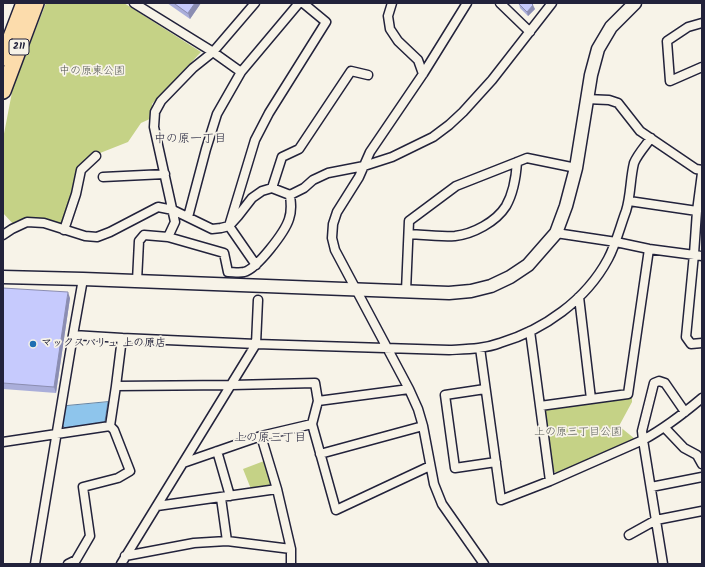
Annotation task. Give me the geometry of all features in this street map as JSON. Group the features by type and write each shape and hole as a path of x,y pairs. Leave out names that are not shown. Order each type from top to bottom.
{"highway":[{"name":"211","path":"3,58 24,3"},
{"name":"211","path":"3,91 36,3"}],"street":[{"path":"134,3 213,52 241,72"},
{"path":"168,237 175,222 154,127 156,112 161,101 194,68 213,52 255,3"},
{"path":"188,217 217,114 241,72 299,3"},
{"path":"229,226 255,140 269,113 326,22 303,3"},
{"path":"392,3 388,16 390,29 398,41 418,60 423,74"},
{"path":"467,3 423,74 370,152 358,177 337,212 333,224 332,238 335,250 409,389 418,409 423,426 434,484 442,504 484,564"},
{"path":"500,3 530,32"},
{"path":"3,235 27,222 44,223 85,236 97,237 110,232 158,207 173,210 212,229 229,226 252,198 262,190 272,188 290,194 304,188 313,180 328,173 364,166 398,154 433,137 449,125 492,80 552,3"},
{"path":"3,277 449,293 471,291 491,286 528,266 556,233 566,206 576,168 586,99 598,49 611,27 635,3"},
{"path":"702,23 688,27 667,41 670,81 702,67"},
{"path":"272,188 282,157 299,149 351,72 368,75"},
{"path":"586,99 609,100 618,103 640,131 702,172 697,211 698,255 686,337 691,344 702,343"},
{"path":"73,335 387,349 450,350 480,348 500,343 530,331 556,316 579,297 597,277 616,242 629,201 635,162 651,138"},
{"path":"64,230 76,194 80,170 96,156"},
{"path":"406,291 409,221 456,186 527,158 576,168"},
{"path":"409,234 455,236 473,232 486,224 505,207 512,192 516,178 517,162"},
{"path":"103,178 165,174"},
{"path":"137,281 139,241 144,236 168,237 224,253 228,272 244,272 256,265 269,251 289,220 291,208 290,194"},
{"path":"629,201 697,211"},
{"path":"229,226 256,265"},
{"path":"556,233 616,242 649,249 698,255"},
{"path":"540,406 628,394 649,249"},
{"path":"35,564 83,279"},
{"path":"579,297 591,399"},
{"path":"121,564 232,386 256,344 258,300"},
{"path":"530,331 550,481"},
{"path":"110,426 122,338"},
{"path":"480,348 501,500 550,481 643,440 665,428 702,398"},
{"path":"664,564 642,430 654,382 659,380 665,383 685,412"},
{"path":"116,386 232,386 315,383 318,401 312,424 336,510 430,466"},
{"path":"318,401 409,389"},
{"path":"485,389 444,395 455,468 496,462"},
{"path":"183,463 261,436 312,424"},
{"path":"3,442 110,426"},
{"path":"68,564 76,560 90,536 83,487 118,478 130,470 114,430 110,426"},
{"path":"320,454 423,426"},
{"path":"665,428 684,448 697,455 702,464"},
{"path":"261,436 277,489 291,549 291,564"},
{"path":"217,451 230,496"},
{"path":"651,487 702,477"},
{"path":"157,506 277,489"},
{"path":"221,498 227,541"},
{"path":"630,535 656,520 702,511"},
{"path":"125,556 194,543 227,541 291,549"}],"green space":[{"name":"中の原東公園","path":"46,3 124,3 201,52 152,104 152,118 141,123 128,142 95,155 79,170 63,227 14,225 3,213 3,139 13,87"},
{"name":"上の原三丁目公園","path":"632,397 632,402 619,426 635,439 557,473 552,471 544,408"},
{"path":"264,461 272,485 251,489 243,469"}],"water":[{"path":"108,402 105,421 103,423 65,428 62,425 66,406"}],"building":[{"path":"174,3 195,3 188,13"},
{"path":"531,3 533,5 527,12 519,4"},
{"name":"マックスバリュ 上の原店","path":"3,288 68,292 54,387 3,383"}],"place":[{"name":"マックスバリュ 上の原店","path":"33,344"}],"district":[{"name":"中の原一丁目","path":"190,140"},
{"name":"上の原三丁目","path":"270,439"}]}
